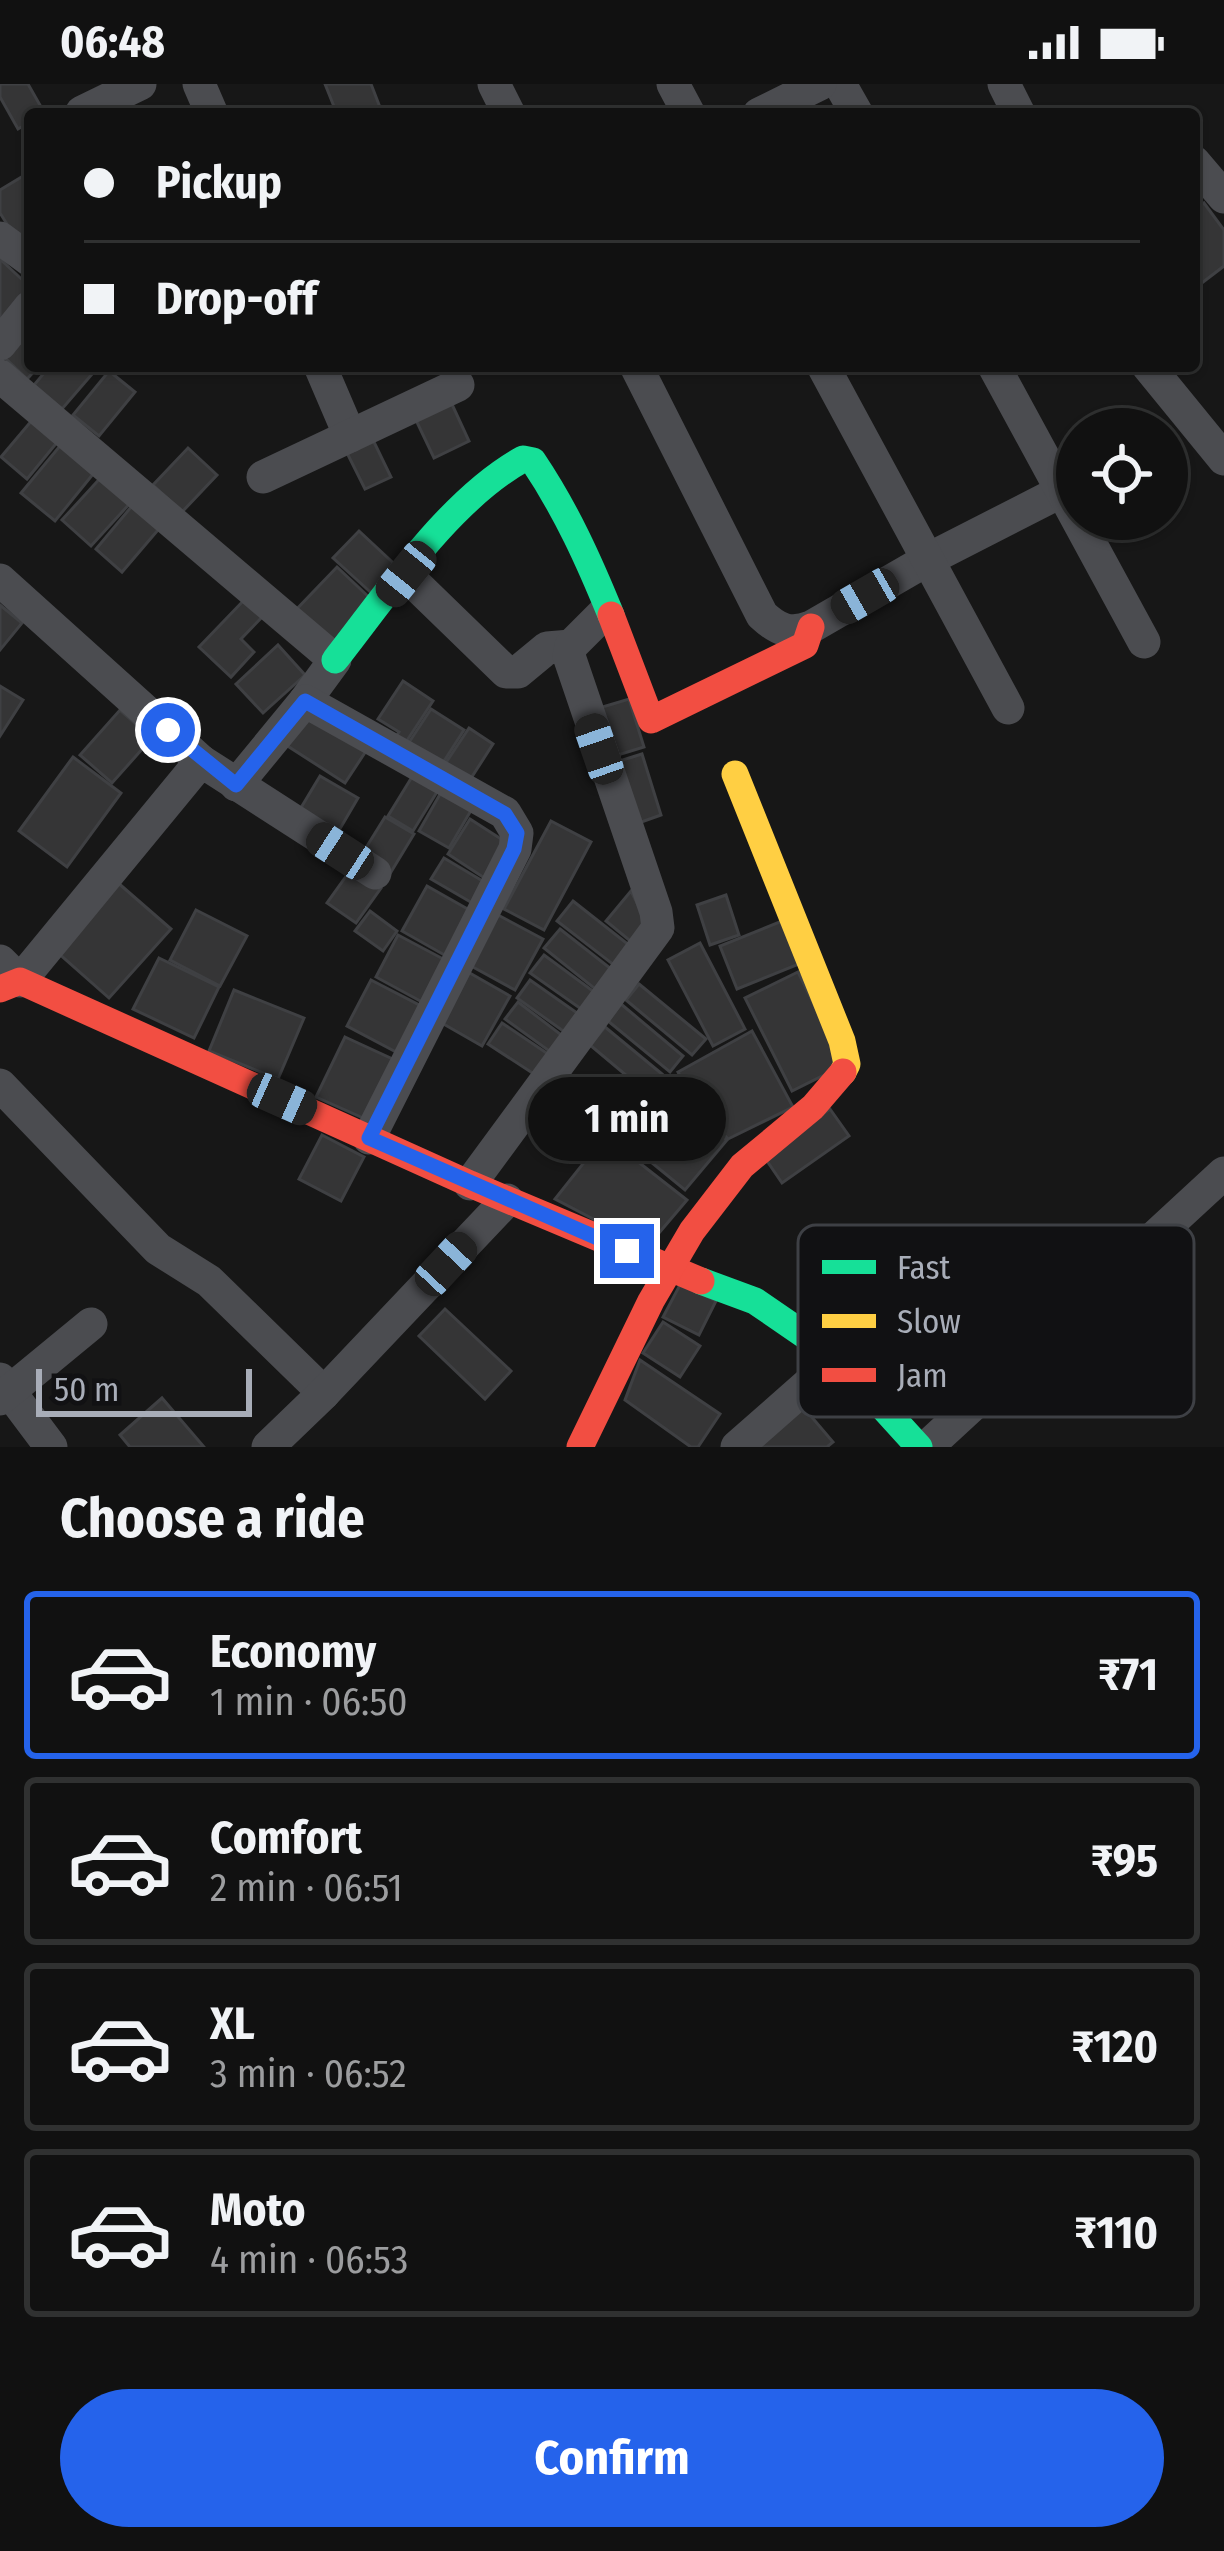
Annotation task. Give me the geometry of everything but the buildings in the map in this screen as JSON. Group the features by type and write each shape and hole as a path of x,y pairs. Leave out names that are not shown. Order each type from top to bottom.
{"street":[{"path":"90,108 140,84"},
{"path":"771,108 820,84"},
{"path":"1200,169 1224,197"},
{"path":"0,344 24,314"},
{"path":"323,372 350,436"},
{"path":"639,372 762,615 776,628 796,632 811,627 1056,494"},
{"path":"826,372 1008,708"},
{"path":"997,372 1056,480"},
{"path":"1153,372 1224,459"},
{"path":"0,376 335,660"},
{"path":"262,477 458,385"},
{"path":"236,785 406,574 498,473 523,459 533,461 573,527 651,720 805,645 811,627"},
{"path":"1089,540 1144,642"},
{"path":"406,574 506,672 518,672 547,648 571,646 606,611"},
{"path":"0,580 201,760 375,873"},
{"path":"470,1184 658,928 571,667 571,646"},
{"path":"305,701 505,814 517,833 514,849 369,1138"},
{"path":"201,760 6,977 470,1184 755,1301 798,1331"},
{"path":"580,1447 667,1268 743,1164 827,1094 847,1064 842,1041 735,774"},
{"path":"0,1085 158,1250 209,1281 324,1393"},
{"path":"1167,1225 1224,1173"},
{"path":"288,1440 324,1393 507,1200"},
{"path":"50,1447 3,1389 92,1324"},
{"path":"737,1447 798,1393"},
{"path":"894,1417 923,1447 956,1417"}],"traffic: fast":[{"path":"335,660 445,523 523,459 533,461 556,498 611,615"},
{"path":"701,1281 755,1301 798,1331"},
{"path":"892,1417 919,1447"}],"traffic: slow":[{"path":"735,774 842,1041 847,1064 843,1072"}],"traffic: jam":[{"path":"611,615 651,720 805,645 811,627"},
{"path":"0,989 20,981 470,1184 701,1281"},
{"path":"580,1447 651,1301 692,1231 742,1166 813,1107 843,1072"}],"route":[{"path":"168,730 236,785 305,701 505,814 517,833 514,849 369,1138 627,1251"}]}
